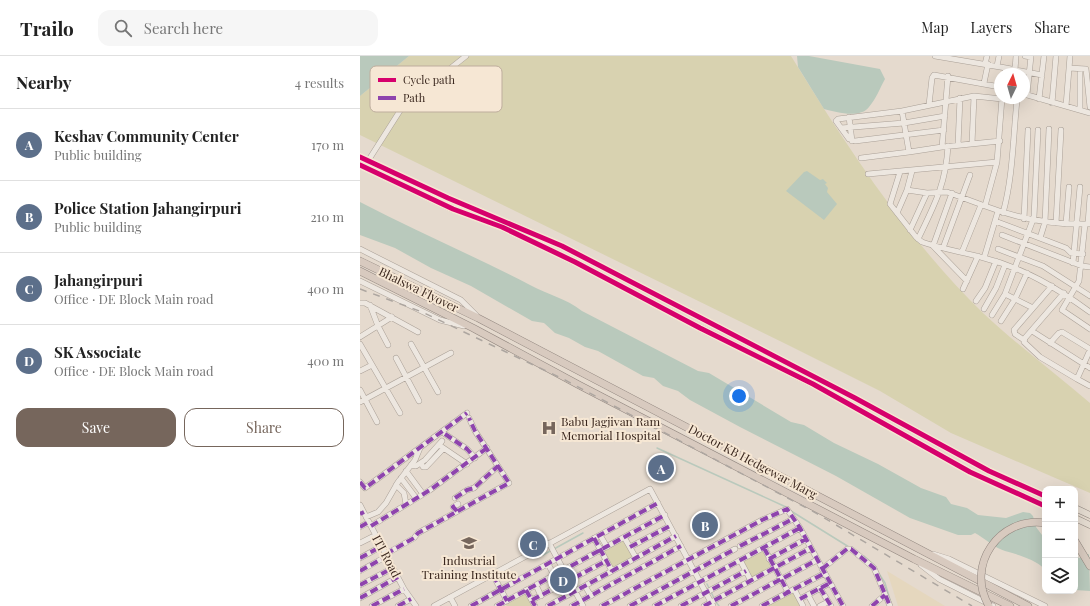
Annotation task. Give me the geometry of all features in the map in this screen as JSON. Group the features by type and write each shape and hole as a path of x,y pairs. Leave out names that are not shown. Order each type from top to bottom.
{"highway":[{"name":"Bhalswa Flyover","path":"360,260 478,318"},
{"name":"Bhalswa Flyover","path":"360,271 473,328"},
{"name":"Doctor KB Hedgewar Marg","path":"478,318 1028,606"},
{"name":"Doctor KB Hedgewar Marg","path":"473,328 803,502 1010,606"},
{"path":"989,606 983,594 981,576 985,556 990,546 999,537 1015,526 1030,523 1042,523"},
{"path":"1078,546 1090,566"}],"main road":[{"path":"360,157 448,198 587,258 855,398 989,471 1042,495"},
{"path":"360,165 445,205 502,227 575,262 700,328 813,384 970,472 1042,505"},
{"path":"445,205 448,198"},
{"path":"1078,509 1090,515"},
{"path":"1078,519 1090,525"}],"street":[{"path":"453,66 466,56"},
{"path":"936,56 961,58 1001,68"},
{"path":"984,83 987,56"},
{"path":"997,66 999,56"},
{"path":"1014,68 1016,56"},
{"path":"1025,56 1031,57 1030,73 1042,76"},
{"path":"1039,99 1044,56"},
{"path":"1052,102 1056,56"},
{"path":"1066,106 1070,56"},
{"path":"1069,68 1087,71 1090,107"},
{"path":"1080,69 1080,110"},
{"path":"929,105 932,76 936,74 994,86"},
{"path":"918,239 940,192 947,168 944,130 948,76"},
{"path":"972,144 974,96"},
{"path":"852,141 841,128 836,119 902,111 974,96 994,97"},
{"path":"1030,96 1090,112"},
{"path":"958,145 960,98"},
{"path":"962,252 983,206 997,162 1000,141 1002,104"},
{"path":"962,289 981,257 995,221 1001,212 1011,181 1010,163 1017,104"},
{"path":"902,111 909,152"},
{"path":"368,161 400,112"},
{"path":"841,128 904,123 945,116"},
{"path":"849,118 852,141"},
{"path":"1040,238 1045,222 1049,129"},
{"path":"852,141 906,136 944,130"},
{"path":"1024,219 1028,130"},
{"path":"992,315 1005,294 1033,220 1036,199 1038,130"},
{"path":"1056,223 1061,130"},
{"path":"861,158 945,146 1000,141"},
{"path":"868,174 947,168 997,162"},
{"path":"896,213 907,190 912,171"},
{"path":"900,172 890,202 896,213 918,239 933,246 996,261 1027,273 1064,293 1090,312"},
{"path":"943,248 970,175"},
{"path":"1066,224 1069,187"},
{"path":"1073,263 1080,187"},
{"path":"907,190 927,193 952,193 983,206 1024,219 1066,224 1088,224"},
{"path":"910,230 927,193"},
{"path":"933,246 952,193"},
{"path":"1090,196 1082,266 1076,287 1062,310 1090,329"},
{"path":"995,221 1075,253 1083,254"},
{"path":"1002,235 1073,263 1090,267"},
{"path":"933,246 966,281"},
{"path":"360,249 461,300 478,318"},
{"path":"998,249 1053,272 1090,296"},
{"path":"976,301 987,283 996,261"},
{"path":"984,309 996,288 1005,265"},
{"path":"1001,321 1015,299 1027,273"},
{"path":"360,281 440,320 473,328"},
{"path":"1052,286 1014,332 1040,357 1090,386"},
{"path":"1024,340 1064,293"},
{"path":"1005,294 1033,308"},
{"path":"360,303 370,305 418,332"},
{"path":"370,305 378,326 388,344"},
{"path":"360,337 392,317"},
{"path":"1032,330 1090,368"},
{"path":"1050,343 1060,332 1090,350 1076,379"},
{"path":"360,344 400,413"},
{"path":"412,344 438,392"},
{"path":"363,401 451,353"},
{"path":"396,358 419,401"},
{"path":"360,371 372,365"},
{"path":"360,390 363,401 377,422"},
{"path":"360,482 365,488 468,415 475,431 509,483 418,533 414,538 360,571"},
{"path":"445,434 467,449 475,458"},
{"path":"411,465 416,466 421,463 423,467 426,467 441,445 467,464"},
{"path":"363,515 382,508 418,454 420,448"},
{"path":"360,528 370,524 423,494 467,464 487,448"},
{"path":"455,498 467,490 474,488 498,466"},
{"path":"406,471 423,494"},
{"path":"401,478 416,498"},
{"path":"396,485 404,493 406,504"},
{"path":"434,606 493,575 647,489 652,490 712,604"},
{"path":"471,606 658,503"},
{"path":"457,512 453,506 458,504"},
{"name":"ITI Road","path":"360,505 363,515 370,524 404,589 416,606"},
{"path":"602,606 688,559 785,509 788,510 800,528 843,606"},
{"path":"497,606 664,515"},
{"path":"630,606 793,519"},
{"path":"630,548 670,526"},
{"path":"655,606 800,528"},
{"path":"360,543 376,535"},
{"path":"600,535 607,547"},
{"path":"548,606 676,536"},
{"path":"624,537 636,558"},
{"path":"594,538 612,571"},
{"path":"769,559 806,539"},
{"path":"549,543 582,604"},
{"path":"360,558 382,546"},
{"path":"565,596 571,606 582,604 591,596 681,546"},
{"path":"764,548 788,592"},
{"path":"704,606 712,604 811,548"},
{"path":"762,606 824,571 847,549 851,549 874,568 890,606"},
{"path":"917,549 949,559 1045,606"},
{"path":"914,559 939,579 993,606"},
{"path":"740,560 751,581"},
{"path":"731,606 817,560"},
{"path":"532,600 606,561"},
{"path":"548,564 554,575"},
{"path":"360,585 393,568"},
{"path":"681,606 746,571"},
{"path":"493,575 501,590 504,603"},
{"path":"360,598 398,577"},
{"path":"800,599 830,583"},
{"path":"536,585 541,596"},
{"path":"585,586 591,596"},
{"path":"820,588 828,602"},
{"path":"372,606 404,589"},
{"path":"794,589 803,606"},
{"path":"526,590 535,606"},
{"path":"820,606 828,602 836,593"},
{"path":"808,595 814,606"},
{"path":"872,606 885,595"},
{"path":"450,597 455,606"},
{"path":"398,606 411,599"}],"shaded area":[{"path":"360,56 409,56 397,66 370,66 370,88 360,96"},
{"path":"409,56 791,56 856,158 903,223 928,254 983,313 1090,403 1090,493 1078,488 1078,486 1074,486 951,433 880,391 360,135 360,96 370,88 370,112 502,112 502,66 397,66"},
{"path":"797,56 809,56 880,69 885,79 874,101 865,111 854,114 835,112 824,109 798,67"},
{"path":"807,171 820,180 823,179 827,183 825,184 828,188 827,192 837,204 824,220 786,191 804,172"},
{"path":"360,202 563,300 698,371 709,373 791,422 804,425 834,443 878,464 921,488 946,497 951,504 967,508 978,515 1006,518 1023,512 1030,513 1033,516 1036,527 1042,535 1042,567 1031,560 997,548 975,533 971,535 958,535 910,518 836,476 690,400 678,391 663,386 654,378 643,376 598,351 585,347 569,338 555,333 544,323 532,321 471,286 431,268 395,248 360,235"},
{"path":"624,540 633,557 613,568 604,551"},
{"path":"763,550 772,567 752,578 743,561"},
{"path":"1089,554 1090,591 1078,590 1078,558 1081,558"},
{"path":"887,571 945,606 898,606"},
{"path":"793,592 800,606 767,606"},
{"path":"525,593 533,606 507,606 505,604"}],"waterway":[{"path":"657,448 786,507"},
{"path":"791,511 849,547"},
{"path":"543,555 583,533"},
{"path":"864,556 874,565"},
{"path":"878,572 885,583 891,603"},
{"path":"707,584 714,598"},
{"path":"716,602 719,606"}],"railway":[{"path":"360,289 422,312 565,380 816,513 972,606"}],"marked path":[{"path":"360,482 365,488 467,413"},
{"path":"386,554 414,538 418,533 509,483 475,431 469,418"},
{"path":"445,434 467,449 475,458"},
{"path":"371,526 430,490 487,448"},
{"path":"455,498 467,490 474,488 498,466"},
{"path":"471,606 658,503"},
{"path":"457,511 453,507 458,504"},
{"path":"602,606 762,520 787,509 800,528 843,606"},
{"path":"360,514 364,512"},
{"path":"497,606 665,515"},
{"path":"740,546 793,519"},
{"path":"360,527 369,522"},
{"path":"630,547 670,526"},
{"path":"655,606 800,528"},
{"path":"548,606 676,536"},
{"path":"594,538 612,571"},
{"path":"769,559 806,539"},
{"path":"360,558 382,546"},
{"path":"572,606 681,546"},
{"path":"764,548 788,592"},
{"path":"704,606 811,548"},
{"path":"630,606 735,549"},
{"path":"822,569 847,549 851,549 874,568 890,606"},
{"path":"360,571 387,556"},
{"path":"731,606 817,560"},
{"path":"532,600 606,561"},
{"path":"360,585 393,568"},
{"path":"681,606 746,571"},
{"path":"762,606 825,573"},
{"path":"493,575 507,601"},
{"path":"360,598 398,577"},
{"path":"800,599 830,583"},
{"path":"820,588 831,606"},
{"path":"372,606 404,589"},
{"path":"526,590 535,606"},
{"path":"872,606 885,595"},
{"path":"398,606 411,599"}],"cycle path":[{"path":"360,157 448,198 562,246 855,398 989,471 1042,495"},
{"path":"360,165 453,209 502,227 575,262 700,328 813,384 970,472 1042,505"}],"place":[{"name":"Babu Jagjivan Ram Memorial Hospital","path":"549,428"},
{"name":"Keshav Community Center","path":"661,468"},
{"name":"Police Station Jahangirpuri","path":"705,525"},
{"name":"Industrial Training Institute","path":"469,543"},
{"name":"Jahangirpuri","path":"533,544"},
{"name":"SK Associate","path":"563,580"}]}
